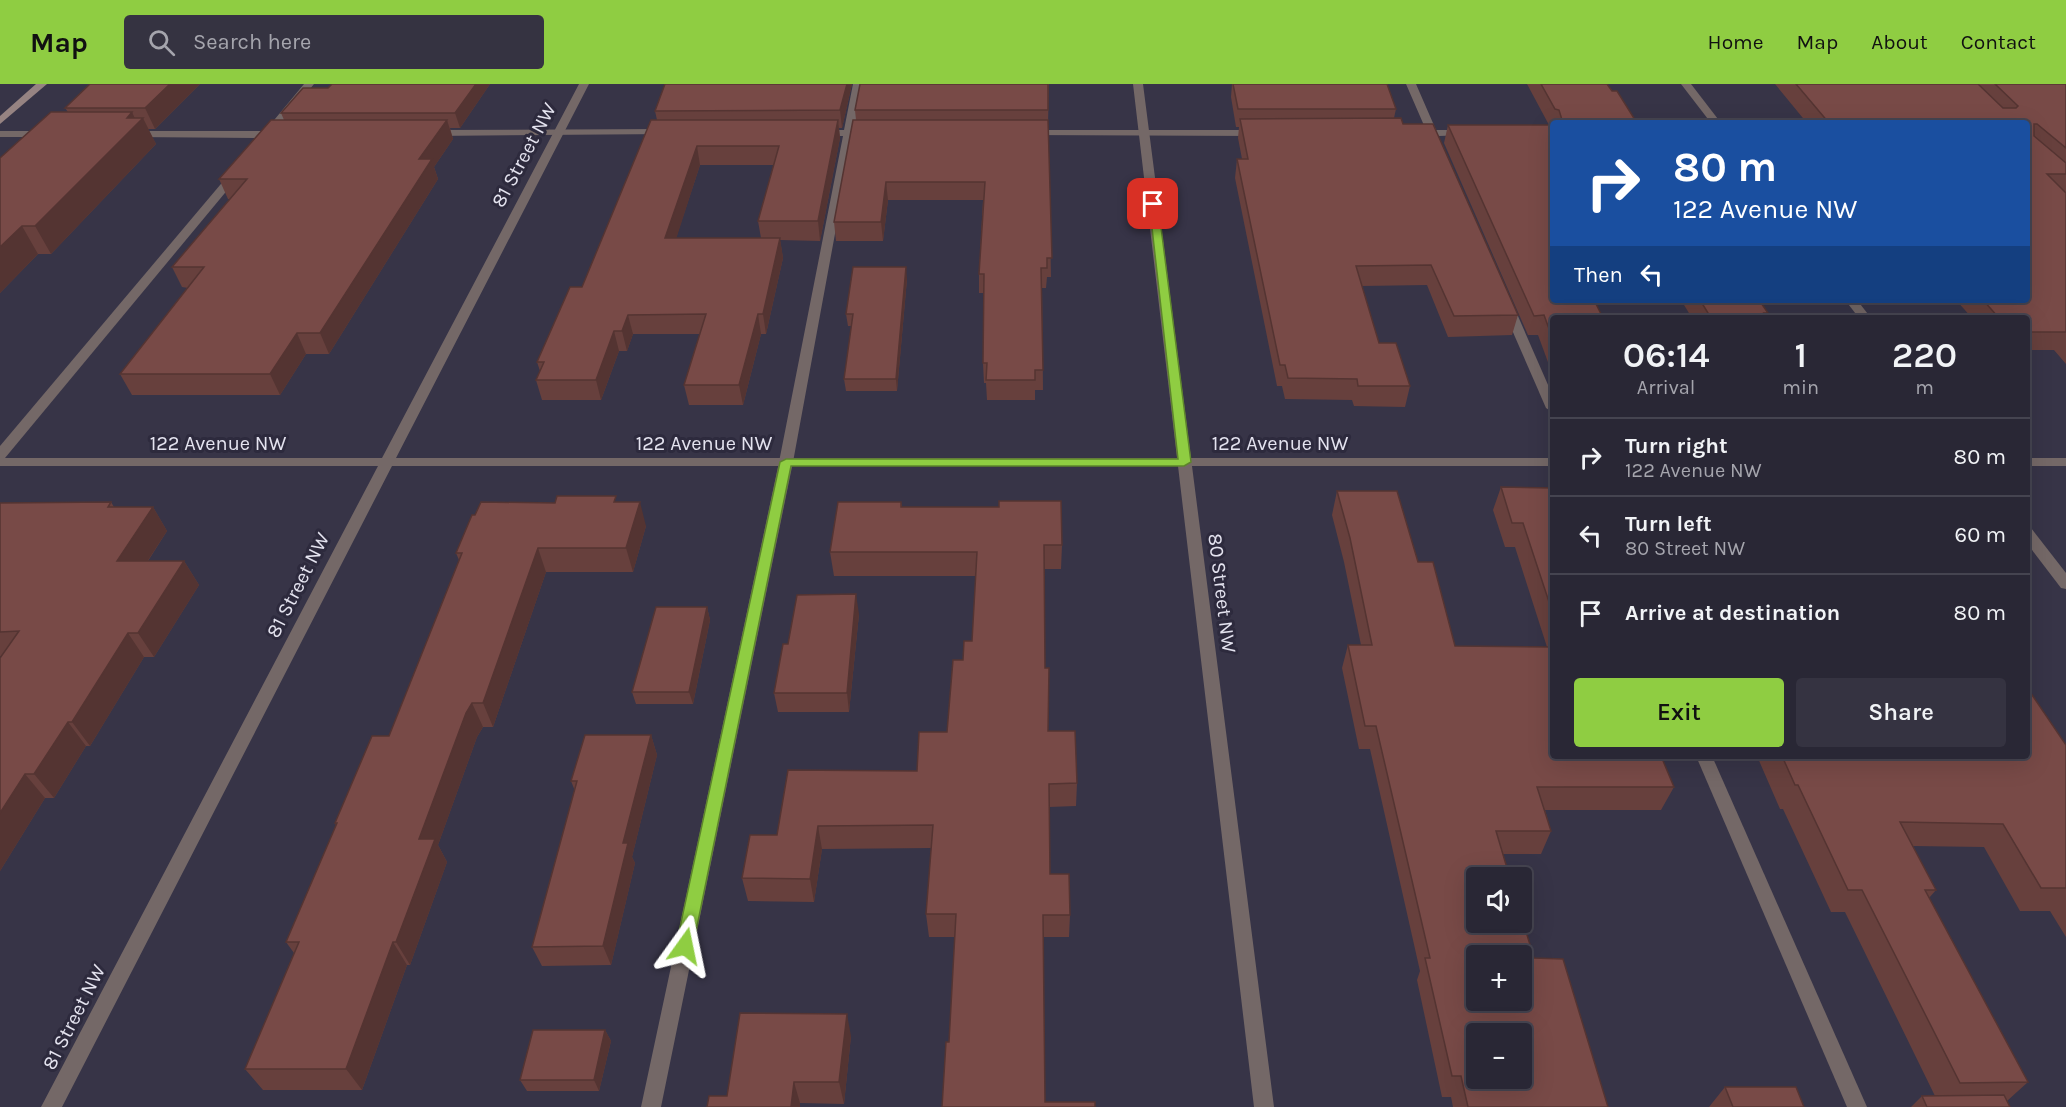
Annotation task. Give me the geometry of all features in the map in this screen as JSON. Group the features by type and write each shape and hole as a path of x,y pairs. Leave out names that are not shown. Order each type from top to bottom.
{"main road":[{"path":"0,121 42,84"}],"street":[{"path":"264,139 309,84"},
{"name":"81 Street NW","path":"51,1107 584,84"},
{"path":"651,1107 786,462 858,84"},
{"name":"80 Street NW","path":"1138,84 1264,1107"},
{"path":"1411,84 1441,154"},
{"path":"1686,84 1714,120"},
{"path":"420,133 680,132"},
{"path":"811,133 883,133"},
{"path":"1013,133 1264,133"},
{"path":"1408,133 1476,133"},
{"path":"0,134 58,134"},
{"path":"116,134 264,139 291,134"},
{"path":"0,455 245,162"},
{"path":"1502,292 1550,403"},
{"name":"122 Avenue NW","path":"0,462 1550,462"},
{"path":"2030,462 2066,462"},
{"path":"2030,536 2066,584"},
{"path":"1705,759 1857,1107"}],"building":[{"path":"90,84 170,84 145,108 65,108"},
{"path":"332,84 476,84 455,113 281,113 303,88 328,88"},
{"path":"665,84 847,84 840,110 655,111"},
{"path":"860,84 1048,84 1048,110 855,110"},
{"path":"1233,84 1387,84 1396,109 1238,109"},
{"path":"1541,84 1607,84 1612,91 1617,91 1635,120 1562,120 1559,110 1555,109"},
{"path":"1796,84 1978,84 2003,108 2016,108 2018,106 1995,84 2066,84 2066,148 2037,124 2034,124 2034,136 2066,163 2066,174 2047,174 2066,193 2066,332 2030,332 2030,315 1996,315 1986,303 2030,303 2030,120 1826,120"},
{"path":"51,112 132,112 127,118 143,118 35,226 22,226 0,247 0,158"},
{"path":"1401,118 1403,124 1433,124 1518,315 1454,316 1431,265 1356,266 1379,343 1396,343 1410,386 1358,386 1357,379 1288,378 1285,365 1280,365 1237,159 1248,159 1240,119"},
{"path":"271,120 447,120 419,159 432,159 320,333 297,333 270,374 120,374 204,267 172,267 247,179 219,179"},
{"path":"651,120 838,120 818,221 758,221 779,146 697,146 665,238 780,238 763,314 758,314 739,385 684,385 706,314 628,315 622,331 614,331 596,380 536,380 544,362 537,362 570,287 582,287"},
{"path":"853,120 1048,120 1052,258 1047,258 1047,268 1041,268 1043,370 1035,370 1035,380 986,380 987,363 983,363 984,274 979,274 985,182 886,182 881,222 834,222"},
{"path":"1448,125 1550,125 1550,303 1596,303 1602,315 1550,315 1550,332 1544,315 1534,316"},
{"path":"853,267 906,267 896,379 844,379 853,314 846,314"},
{"path":"1702,303 1761,303 1768,313 1764,313 1766,315 1709,315"},
{"path":"1501,487 1550,488 1550,605 1523,523 1512,523"},
{"path":"1337,491 1397,491 1418,562 1433,562 1455,646 1550,647 1550,759 1662,759 1674,787 1537,787 1551,831 1496,831 1507,867 1466,867 1466,933 1526,933 1530,945 1466,945 1466,1011 1532,1011 1532,951 1534,958 1563,959 1608,1107 1468,1107 1461,1076 1452,1076 1425,958 1430,958 1376,726 1365,726 1348,645 1372,645 1350,538"},
{"path":"557,496 616,496 614,502 640,502 626,548 538,548 483,703 472,703 466,713 419,839 435,839 396,942 393,942 346,1069 245,1069 299,942 286,942 372,736 389,736 462,553 456,553 472,515 475,515 481,502 555,503"},
{"path":"999,501 1061,501 1062,545 1044,545 1045,668 1049,668 1048,731 1075,731 1077,783 1049,784 1050,874 1069,874 1070,915 1043,915 1045,1102 1095,1102 1095,1107 942,1107 946,1042 949,1042 956,914 926,914 933,825 818,826 810,879 742,878 750,835 777,835 788,770 917,771 919,732 947,732 953,660 963,660 964,641 972,641 977,552 830,552 838,502 901,502 901,507 999,507"},
{"path":"111,502 108,507 153,507 117,561 184,561 138,633 128,633 72,722 68,722 34,774 25,774 0,813 0,658 19,631 0,632 0,503"},
{"path":"856,594 847,693 774,693 783,644 788,644 797,595"},
{"path":"656,607 707,607 689,692 632,692"},
{"path":"2030,692 2066,745 2066,888 2041,888 2003,824 1900,822 1936,890 1925,890 2028,1082 1960,1083 1862,890 1848,890 1798,785 1795,785 1783,759 2030,759"},
{"path":"585,735 651,735 623,843 628,843 603,946 532,947 577,781 571,781"},
{"path":"740,1013 847,1014 839,1082 794,1082 791,1107 707,1107 709,1096 727,1096"},
{"path":"533,1030 605,1030 594,1080 520,1080"},
{"path":"1725,1087 1796,1087 1804,1107 1733,1107"},
{"path":"2004,1095 2010,1107 1927,1107 1922,1096"}],"route":[{"path":"685,946 786,462 1184,462 1153,204"}]}
